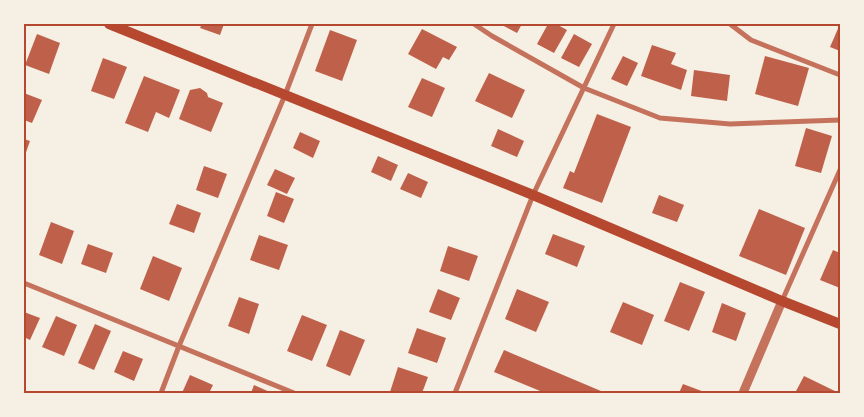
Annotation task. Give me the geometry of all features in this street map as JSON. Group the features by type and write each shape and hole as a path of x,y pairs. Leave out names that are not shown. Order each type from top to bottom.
{"main road":[{"path":"109,24 533,195 840,324"}],"street":[{"path":"161,393 179,346 286,95 312,24"},
{"path":"474,24 584,88 660,118 730,124 840,120"},
{"path":"455,393 533,195 614,24"},
{"path":"730,24 752,40 840,76"},
{"path":"743,393 840,170"},
{"path":"24,283 294,393"}],"building":[{"path":"202,24 224,24 220,35 200,28"},
{"path":"500,24 522,24 517,33"},
{"path":"548,24 556,24 567,30 554,53 537,44"},
{"path":"840,24 840,51 830,47"},
{"path":"422,29 457,47 449,60 443,57 436,69 408,54"},
{"path":"330,30 357,40 342,81 315,71"},
{"path":"37,34 60,43 49,74 25,65"},
{"path":"574,34 592,44 579,67 561,58"},
{"path":"652,45 676,53 671,64 687,70 681,90 641,76"},
{"path":"623,56 638,63 627,86 611,79"},
{"path":"765,56 809,68 798,106 755,94"},
{"path":"103,58 127,67 114,99 91,91"},
{"path":"694,70 730,75 727,101 691,96"},
{"path":"489,73 525,90 512,118 475,101"},
{"path":"144,76 180,90 169,118 156,112 148,132 125,123"},
{"path":"422,78 445,88 432,117 408,107"},
{"path":"200,88 207,93 208,97 223,103 211,132 179,119 190,90"},
{"path":"24,93 42,100 32,123 24,120"},
{"path":"597,114 631,127 602,203 563,188 570,171 574,173"},
{"path":"806,128 832,136 821,173 795,166"},
{"path":"498,129 524,141 517,157 491,146"},
{"path":"300,132 320,141 313,158 293,148"},
{"path":"24,139 30,141 24,158"},
{"path":"378,156 398,165 391,181 371,172"},
{"path":"204,166 227,174 218,198 196,190"},
{"path":"275,169 295,178 287,194 267,185"},
{"path":"408,173 428,182 421,198 400,189"},
{"path":"276,192 294,199 284,223 267,216"},
{"path":"659,195 684,205 677,222 652,213"},
{"path":"177,204 201,213 194,233 169,224"},
{"path":"759,209 805,228 786,275 739,256"},
{"path":"51,222 74,231 62,264 39,255"},
{"path":"553,234 585,246 577,267 545,254"},
{"path":"259,235 288,245 279,270 250,260"},
{"path":"88,244 113,253 106,273 81,264"},
{"path":"448,246 478,256 469,281 440,271"},
{"path":"833,250 840,253 840,288 820,280"},
{"path":"153,256 182,268 169,301 140,289"},
{"path":"680,282 705,292 689,331 664,321"},
{"path":"438,289 460,298 451,320 429,312"},
{"path":"517,289 549,302 536,332 505,319"},
{"path":"239,297 259,304 249,334 228,326"},
{"path":"623,302 654,315 642,345 610,332"},
{"path":"722,303 746,313 736,341 712,332"},
{"path":"24,312 40,318 30,340 24,337"},
{"path":"302,315 327,325 312,361 287,351"},
{"path":"56,316 77,325 64,356 42,347"},
{"path":"95,324 111,331 94,370 78,363"},
{"path":"417,328 446,338 437,363 408,353"},
{"path":"340,330 365,340 350,376 326,366"},
{"path":"504,350 601,391 600,393 545,393 494,372"},
{"path":"123,351 143,359 134,381 114,372"},
{"path":"398,367 428,377 422,393 390,392"},
{"path":"190,375 213,385 209,393 182,393"},
{"path":"804,376 839,393 795,393"},
{"path":"683,384 707,393 679,393"},
{"path":"254,385 272,393 251,393"}]}
